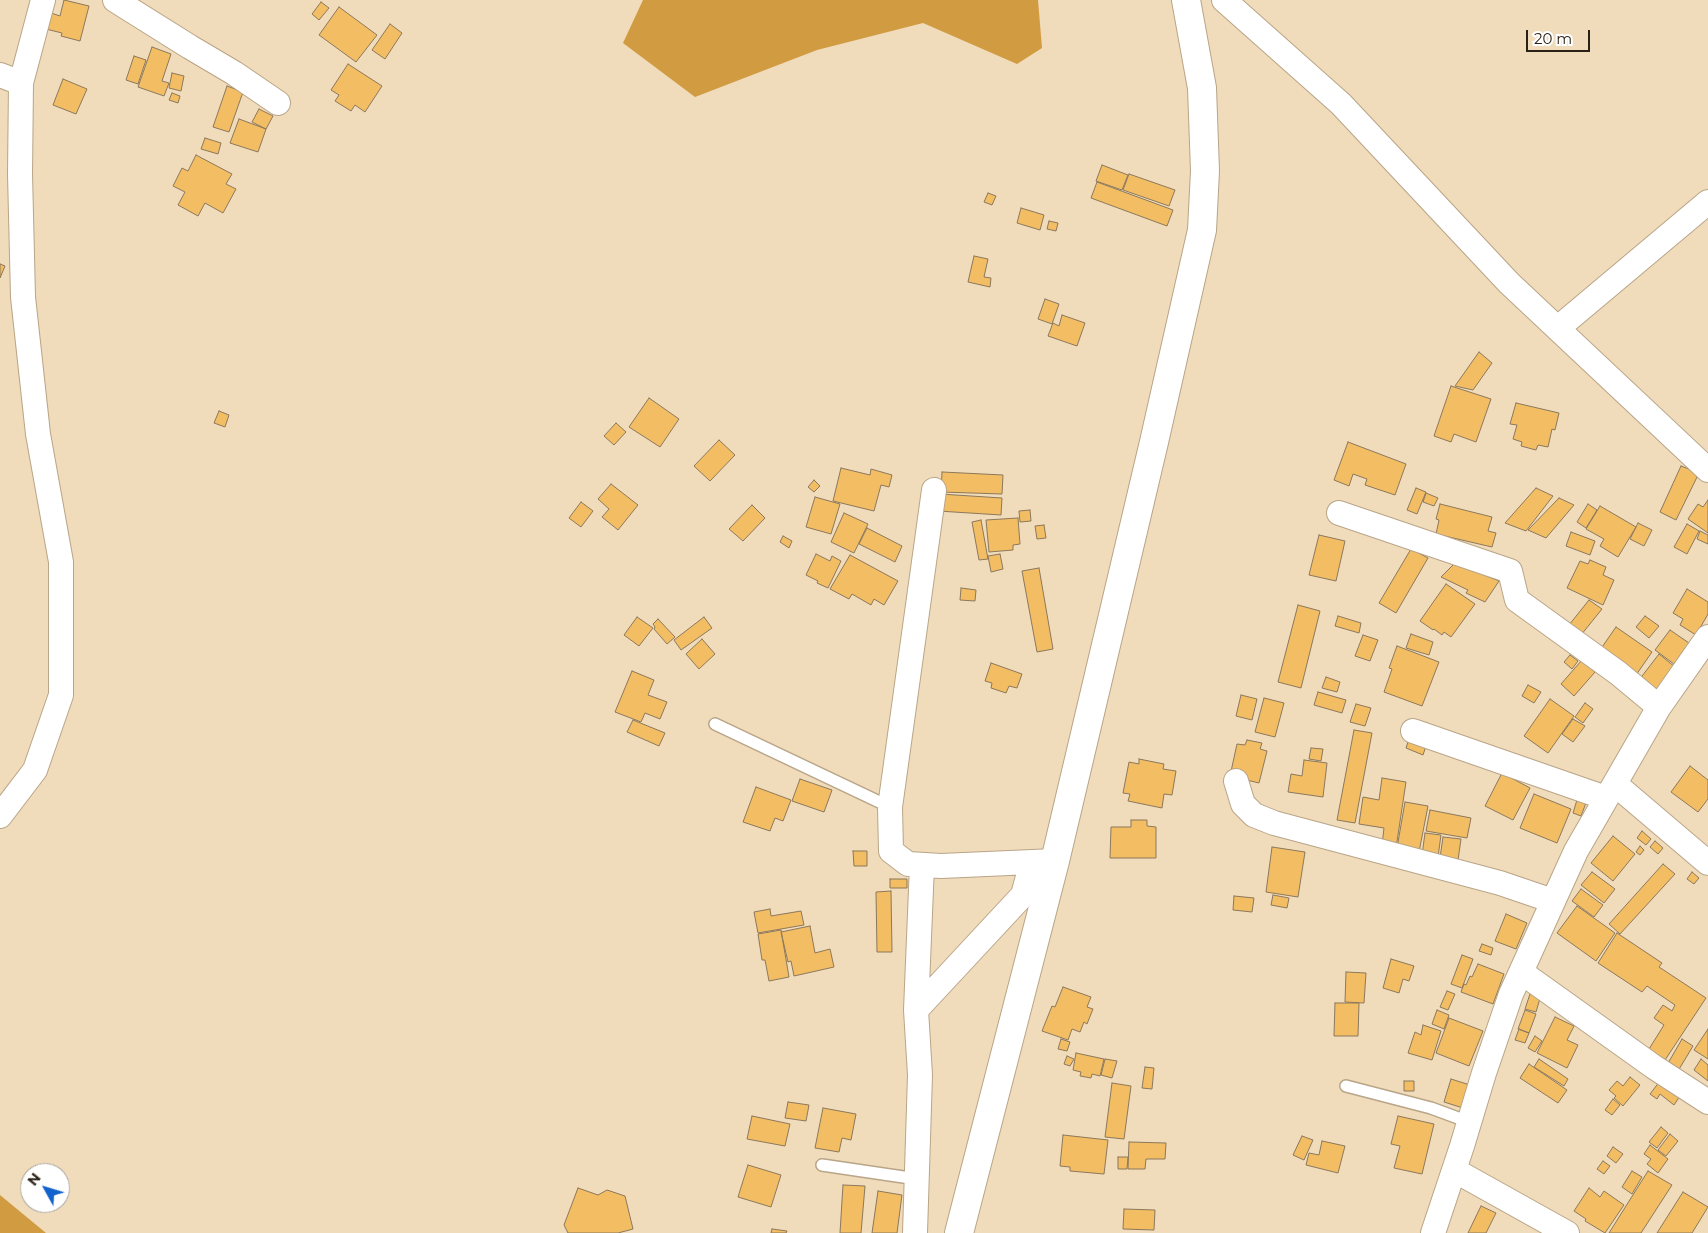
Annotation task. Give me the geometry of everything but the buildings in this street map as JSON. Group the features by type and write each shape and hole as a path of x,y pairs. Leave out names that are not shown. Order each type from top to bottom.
{"street":[{"path":"0,816 35,770 61,695 61,562 38,434 23,297 20,174 11,79 43,0"},
{"path":"116,0 190,47 234,72 278,102"},
{"path":"960,1233 1044,861 1154,442 1202,230 1205,171 1202,88 1186,0"},
{"path":"1224,0 1341,104 1509,283 1708,470"},
{"path":"1558,328 1708,202"},
{"path":"934,490 890,807 891,850 908,864 941,866 1044,861"},
{"path":"1340,513 1510,571 1517,600 1618,673 1659,707"},
{"path":"1433,1233 1484,1073 1512,994 1553,901 1576,852 1659,707 1708,637"},
{"path":"1413,731 1611,791 1708,863"},
{"path":"1236,781 1243,804 1254,815 1274,823 1500,883 1553,901"},
{"path":"916,1010 1023,895 1044,861"},
{"path":"915,1233 920,1075 916,1010 922,865"},
{"path":"1521,972 1654,1067 1708,1102"},
{"path":"1454,1170 1567,1233"}],"lane":[{"path":"715,724 890,807"},
{"path":"1346,1086 1431,1108 1469,1122"},
{"path":"822,1165 917,1179"}],"shaded area":[{"path":"643,0 1038,0 1042,48 1017,64 923,23 817,50 695,97 623,43"},
{"path":"0,1195 46,1233 0,1233"}]}
